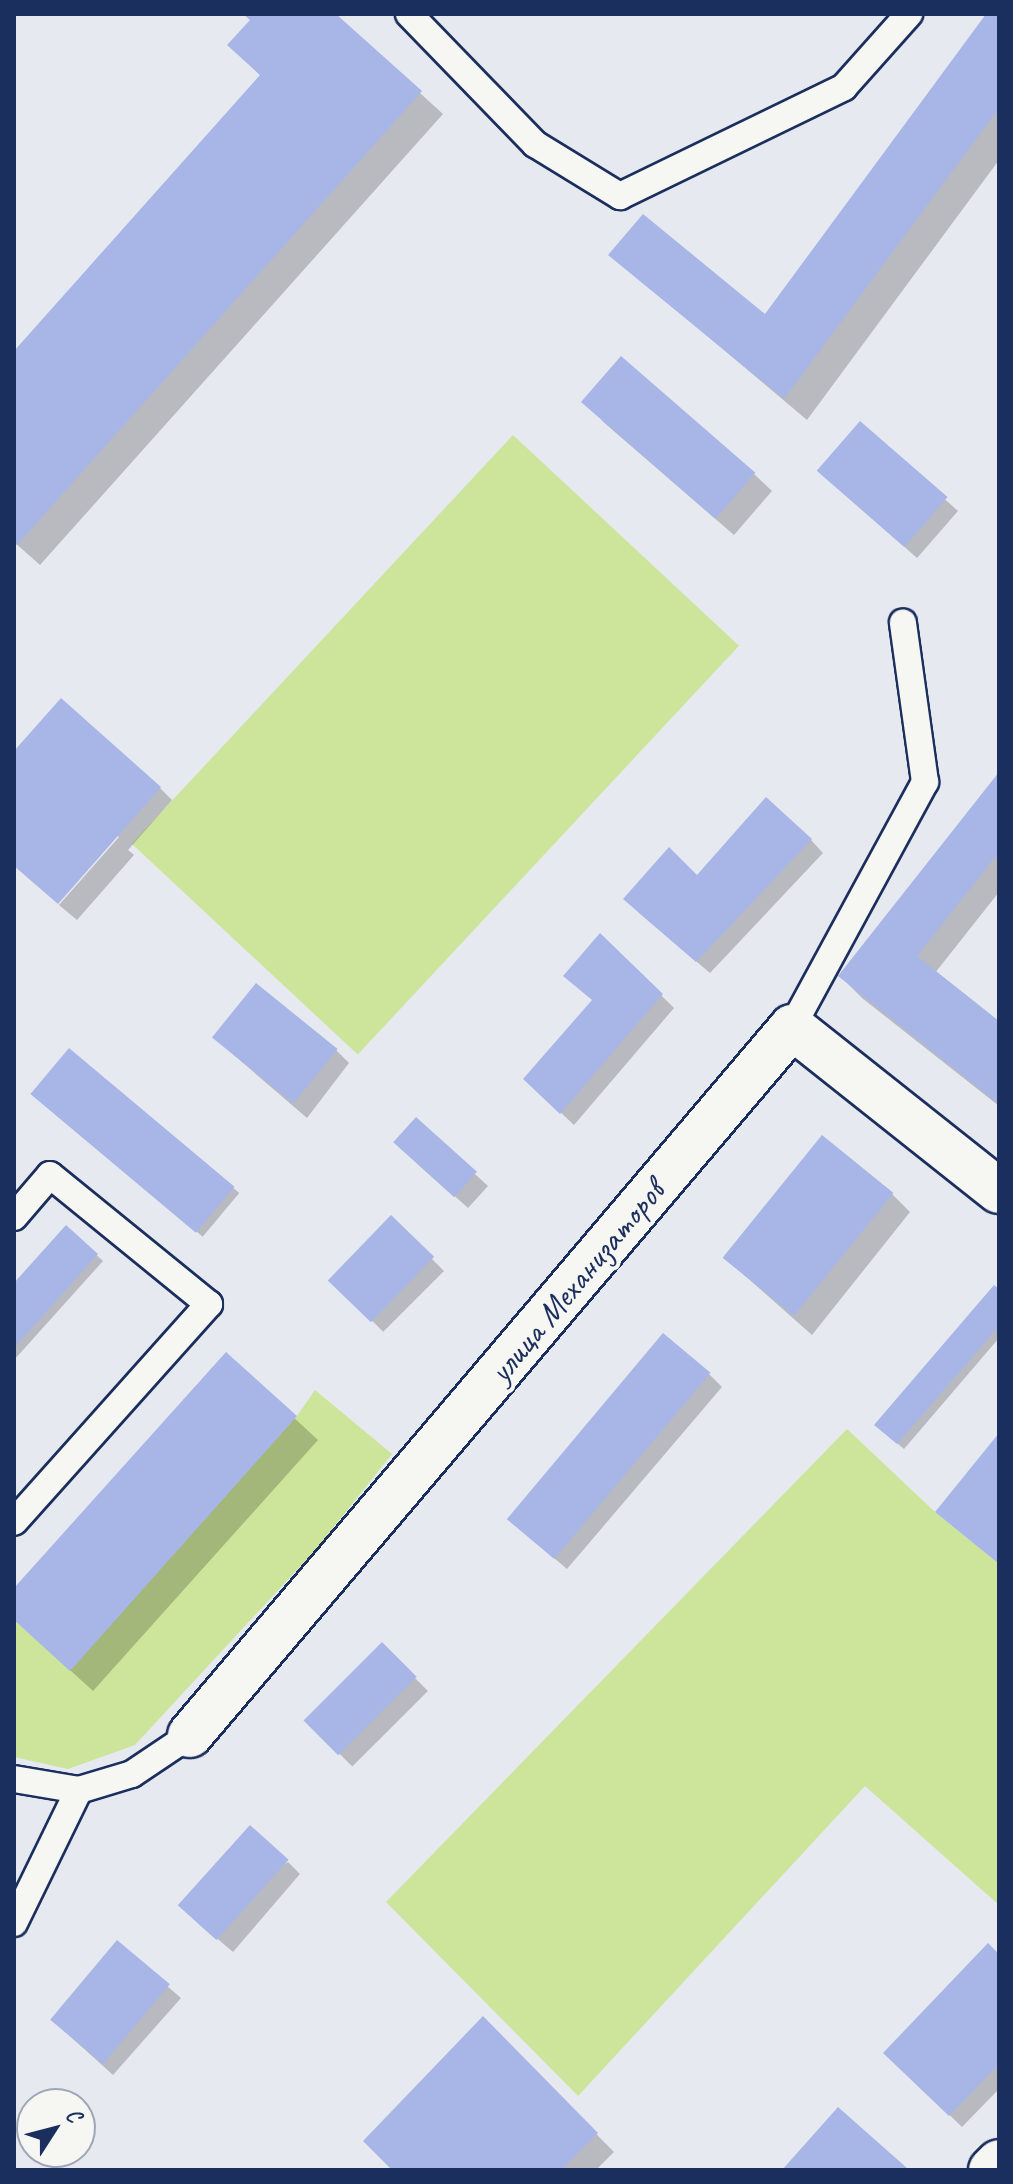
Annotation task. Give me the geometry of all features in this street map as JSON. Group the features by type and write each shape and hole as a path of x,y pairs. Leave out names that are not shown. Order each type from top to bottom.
{"street":[{"path":"792,1027 999,1191"},
{"name":"улица Механизаторов","path":"190,1735 792,1027"},
{"path":"991,2170 999,2162"}],"lane":[{"path":"409,14 535,144 620,196 844,87 909,14"},
{"path":"792,1027 925,782 903,623"},
{"path":"14,1217 50,1175 209,1304 14,1522"},
{"path":"14,1779 79,1790 132,1774 190,1735"},
{"path":"14,1923 79,1790"}],"green space":[{"path":"513,435 739,646 358,1055 132,844"},
{"path":"315,1390 392,1454 317,1548 135,1745 68,1769 14,1757 14,1620 70,1670 297,1416"},
{"path":"847,1429 935,1512 999,1564 999,1905 865,1786 578,2096 386,1902"}],"building":[{"path":"243,14 336,14 422,91 17,545 14,542 14,351 260,75 227,45 250,20"},
{"path":"986,14 999,14 999,108 784,399 608,255 643,214 765,314"},
{"path":"621,356 755,473 715,519 581,402"},
{"path":"860,421 948,497 904,547 817,471"},
{"path":"61,698 161,787 58,904 14,866 14,751"},
{"path":"999,772 999,852 917,956 999,1021 999,1104 838,976"},
{"path":"766,797 812,839 696,962 623,899 669,847 697,875"},
{"path":"600,933 663,994 560,1114 523,1079 592,1000 563,976"},
{"path":"256,983 338,1049 294,1103 212,1037"},
{"path":"69,1048 234,1187 196,1233 30,1094"},
{"path":"416,1117 477,1172 454,1197 393,1142"},
{"path":"822,1135 893,1193 794,1316 723,1258"},
{"path":"391,1215 434,1257 371,1322 328,1280"},
{"path":"66,1225 98,1254 14,1348 14,1283"},
{"path":"994,1285 999,1289 999,1326 897,1444 874,1425"},
{"path":"663,1333 710,1373 554,1559 507,1519"},
{"path":"226,1352 297,1416 70,1671 14,1620 14,1588"},
{"path":"999,1433 999,1564 935,1512"},
{"path":"382,1642 417,1677 338,1755 304,1720"},
{"path":"250,1825 289,1860 216,1940 178,1905"},
{"path":"117,1940 170,1984 103,2064 50,2020"},
{"path":"988,1943 999,1954 999,2064 949,2116 883,2053"},
{"path":"483,2016 598,2133 561,2170 392,2170 363,2141"},
{"path":"838,2107 907,2168 782,2170"}]}
